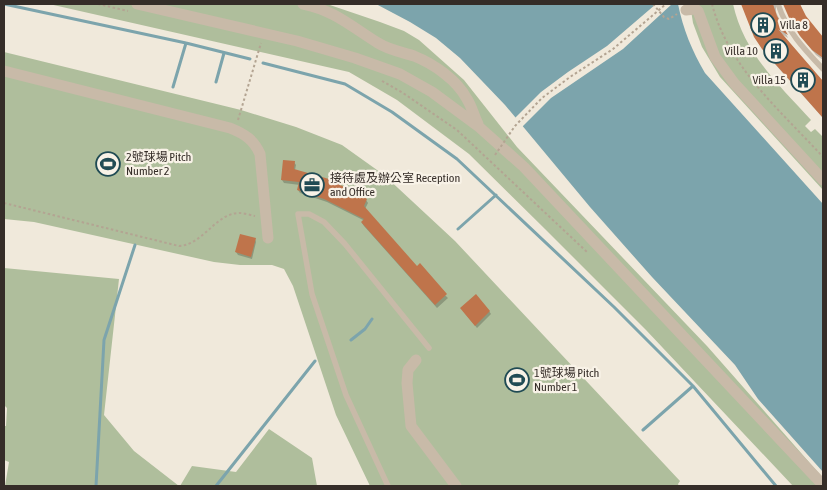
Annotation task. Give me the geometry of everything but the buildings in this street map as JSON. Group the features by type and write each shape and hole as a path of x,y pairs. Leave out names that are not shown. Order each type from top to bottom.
{"street":[{"path":"304,4 343,19 378,43 422,60 446,76 467,98 478,126"},
{"path":"137,8 297,41 379,66 417,82 478,126 524,167 823,485"},
{"path":"686,10 695,9 698,11 715,56 734,83 823,180"},
{"path":"4,71 230,128 244,134 257,147 260,154 268,238"},
{"path":"416,360 408,370 407,382 411,426 456,486"}],"lane":[{"path":"778,4 784,22 790,31 823,69"},
{"path":"388,486 346,395 312,294 298,214 309,214 324,222 345,244 429,348"}],"path":[{"path":"98,4 137,8"},
{"path":"653,4 664,17 669,19 686,10"},
{"path":"495,155 515,126 542,98 613,49 666,4"},
{"path":"712,4 722,35 737,62 823,157"},
{"path":"241,110 258,53"},
{"path":"382,80 457,130 592,256"},
{"path":"4,203 179,246 192,244 229,214 240,212 266,219"}],"green space":[{"path":"49,4 327,4 404,31 419,40 464,80 517,147 707,346 823,478 823,486 793,486 646,330 469,154 397,100 349,72"},
{"path":"690,4 733,4 738,22 754,53 775,80 811,120 805,126 811,132 815,129 823,137 823,190 720,77 702,47 693,23"},
{"path":"4,52 241,110 296,127 342,145 384,175 455,241 680,481 679,486 370,486 336,415 293,286 284,269 272,265 240,265 214,262 34,222 4,219"},
{"path":"4,268 119,279 104,415 134,451 179,486 5,486 9,462 4,460 4,426 6,426 7,408 4,405"},
{"path":"269,429 312,458 317,486 180,486 192,466 236,472"}],"water":[{"path":"376,4 678,4 688,40 705,73 823,204 823,472 758,399 735,365 652,277 590,207 505,105 460,58 436,38"}],"pier":[{"path":"656,4 672,4 623,49 551,98 521,128 514,119 541,92 607,46"}],"waterway":[{"path":"4,4 186,43 250,59"},
{"path":"173,87 186,43"},
{"path":"216,82 224,53"},
{"path":"263,63 345,84 392,112 457,159 614,307 693,386 776,486"},
{"path":"458,229 496,195"},
{"path":"96,486 104,340 135,245"},
{"path":"351,340 365,329 372,319"},
{"path":"216,486 315,361"},
{"path":"643,430 693,386"}],"place":[{"name":"Villa 8","path":"763,25"},
{"name":"Villa 10","path":"776,51"},
{"name":"Villa 15","path":"803,80"},
{"name":"2號球場 Pitch Number 2","path":"108,164"},
{"name":"接待處及辦公室 Reception and Office","path":"312,185"},
{"name":"1號球場 Pitch Number 1","path":"517,380"}]}
